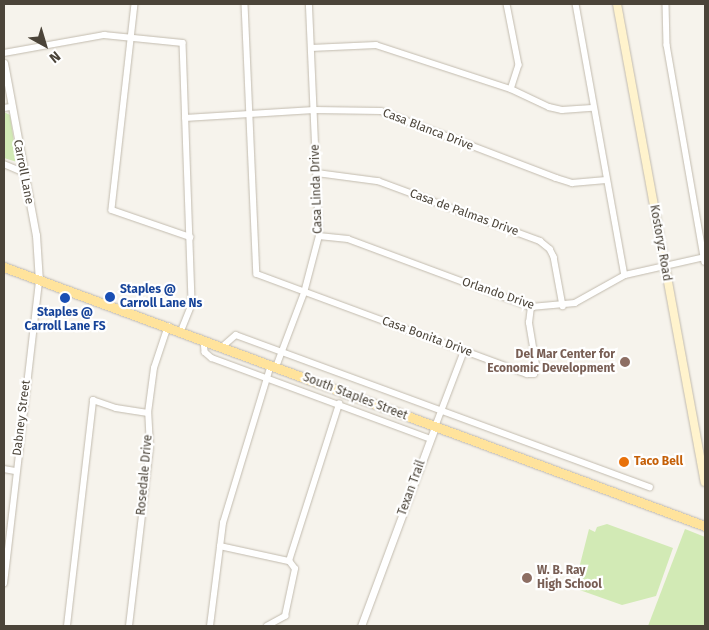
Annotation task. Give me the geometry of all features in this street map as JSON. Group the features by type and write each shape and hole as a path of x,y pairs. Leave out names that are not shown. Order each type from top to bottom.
{"main road":[{"name":"Kostoryz Road","path":"617,4 705,482"},
{"name":"South Staples Street","path":"4,267 705,526"}],"street":[{"path":"135,4 112,210 190,237"},
{"path":"244,4 248,114"},
{"name":"Casa Linda Drive","path":"210,626 223,523 267,378 282,352 317,255 319,236 317,173 309,4"},
{"path":"507,4 519,65 511,89"},
{"path":"576,4 592,108 625,275"},
{"path":"666,4 667,45 705,259"},
{"path":"4,53 104,35 182,43 192,305 181,332"},
{"path":"311,48 376,46 511,89 562,110 592,108"},
{"name":"Carroll Lane","path":"4,62 7,107 36,235 39,281"},
{"name":"Casa Blanca Drive","path":"185,118 314,110 381,111 572,183 606,180"},
{"name":"Casa Bonita Drive","path":"248,114 257,274 527,374 534,374 536,365 529,324 531,307"},
{"path":"4,164 23,172"},
{"name":"Casa de Palmas Drive","path":"317,173 378,181 540,241 550,249 554,258 563,306"},
{"name":"Orlando Drive","path":"319,236 348,239 531,307 563,306 590,296 625,275 664,265 705,259"},
{"name":"Dabney Street","path":"4,584 15,472 39,281"},
{"name":"Rosedale Drive","path":"129,626 150,447 148,413 154,368 168,326"},
{"path":"222,347 236,335 650,487"},
{"path":"204,340 205,352 212,358 431,439"},
{"name":"Texan Trail","path":"361,626 464,351"},
{"path":"67,626 93,400 129,412 148,413"},
{"path":"289,561 340,404"},
{"path":"4,469 15,472"},
{"path":"220,546 289,561 295,569 284,616 267,626"}],"green space":[{"path":"4,112 10,115 17,162 4,158"},
{"path":"607,524 673,548 656,596 622,605 574,588 589,529 595,532 597,527"},
{"path":"685,529 705,537 705,626 648,626"}],"place":[{"name":"Staples @ Carroll Lane Ns","path":"110,297"},
{"name":"Staples @ Carroll Lane FS","path":"65,298"},
{"name":"Del Mar Center for Economic Development","path":"625,362"},
{"name":"Taco Bell","path":"624,462"},
{"name":"W. B. Ray High School","path":"527,578"}]}
